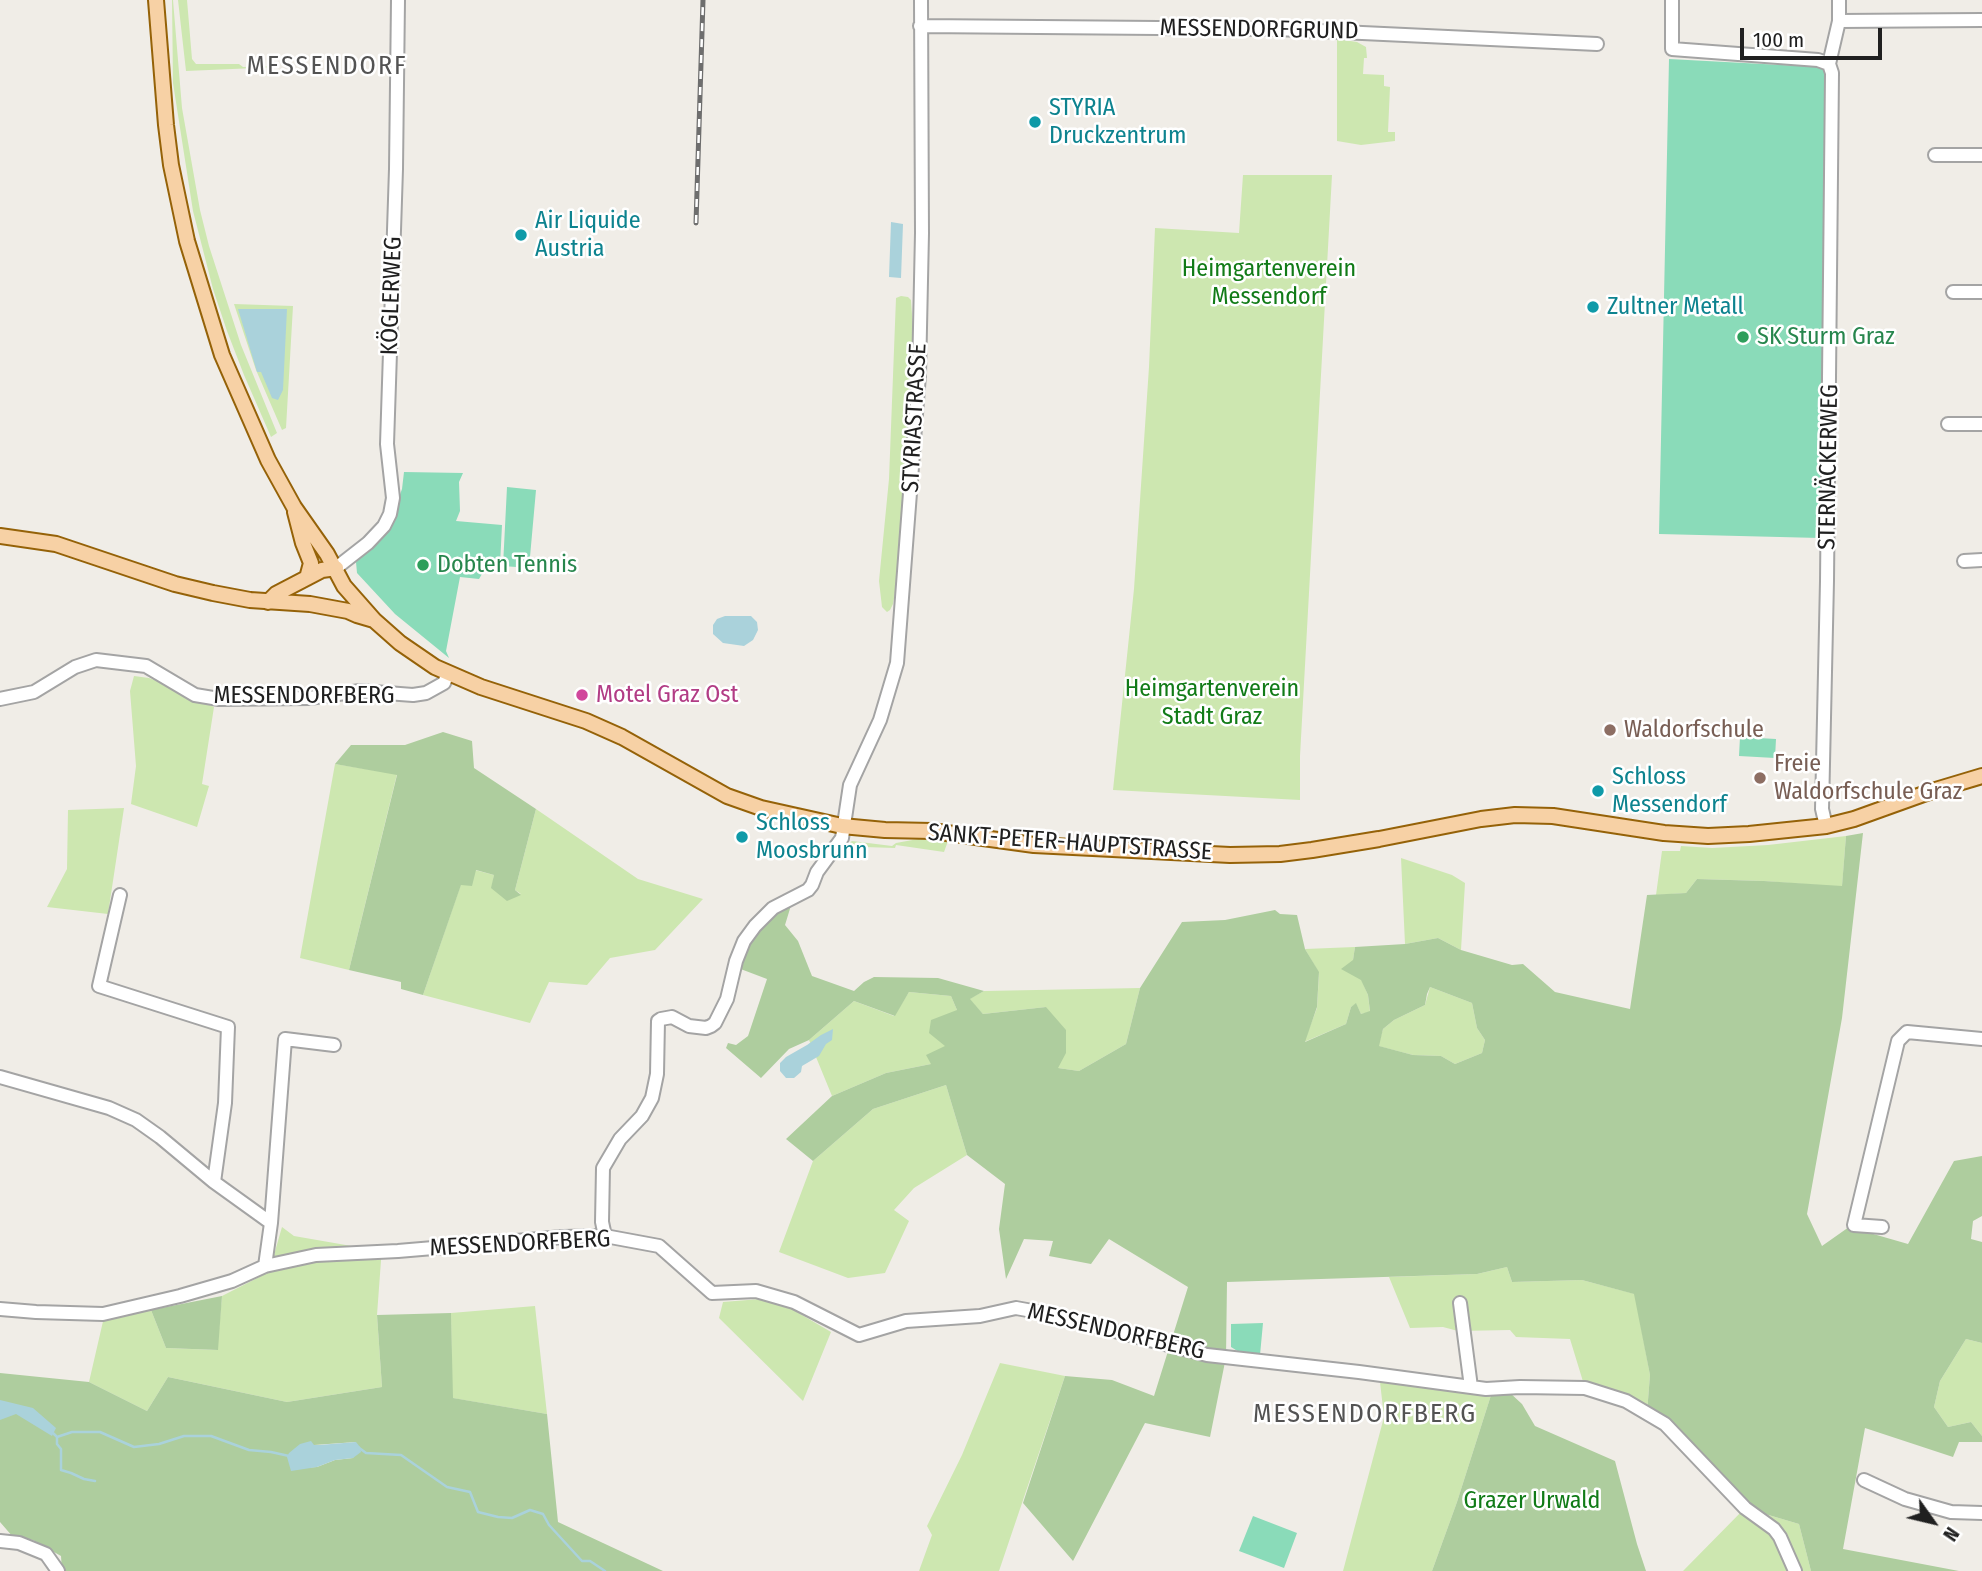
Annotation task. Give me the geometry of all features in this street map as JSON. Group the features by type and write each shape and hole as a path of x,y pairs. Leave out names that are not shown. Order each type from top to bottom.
{"main road":[{"path":"156,0 171,165 187,241 222,355 268,460 294,507 337,568 344,586 374,620"},
{"path":"294,507 311,563 307,578"},
{"name":"SANKT-PETER-HAUPTSTRASSE","path":"0,536 56,544 175,584 213,593 348,611 374,620 400,643 448,673 481,687 586,721 622,737 727,796 761,808 842,826 932,831 1034,845 1230,855 1312,850 1515,815 1553,816 1664,833 1708,836 1826,826 1982,776"},
{"path":"274,602 276,594 322,570 337,568"},
{"path":"274,602 324,581 337,568"}],"street":[{"name":"KÖGLERWEG","path":"337,568 384,526 393,498 387,444 396,169 398,0"},
{"name":"STYRIASTRASSE","path":"605,1236 602,1222 603,1168 620,1139 642,1116 652,1098 657,1074 658,1021 672,1017 689,1026 706,1028 715,1023 727,999 744,941 773,908 808,890 812,885 817,872 842,838 850,785 880,720 897,663 919,374 922,233 921,0"},
{"path":"1672,0 1672,49 1814,59 1829,64"},
{"name":"STERNÄCKERWEG","path":"1826,826 1822,809 1828,581 1833,80 1829,64 1839,21 1839,0"},
{"path":"1839,21 1982,20"},
{"name":"MESSENDORFGRUND","path":"920,26 1290,29 1597,44"},
{"path":"1935,155 1982,155"},
{"path":"1953,292 1982,292"},
{"path":"1948,424 1982,424"},
{"path":"1964,561 1982,561"},
{"name":"MESSENDORFBERG","path":"0,699 34,692 75,667 96,660 146,666 195,695 219,699 309,698 360,691 408,695 426,693 444,683 448,673"},
{"path":"120,895 99,986 228,1027 225,1103 214,1182"},
{"path":"1882,1227 1854,1225 1898,1041 1907,1032 1982,1039"},
{"path":"265,1266 271,1223 285,1039 334,1045"},
{"path":"0,1077 109,1108 136,1120 271,1223"},
{"name":"MESSENDORFBERG","path":"0,1309 103,1314 180,1296 232,1281 265,1266 316,1255 605,1236 659,1245 712,1293 755,1291 768,1294 794,1302 859,1335 906,1321 980,1316 1016,1308 1207,1355 1486,1389 1585,1388 1626,1401 1665,1424 1745,1508 1774,1530 1796,1571"},
{"path":"1460,1304 1471,1387"},
{"path":"1864,1480 1905,1499 1951,1512 1982,1513"},
{"path":"0,1541 19,1543 46,1554 58,1571"}],"green space":[{"path":"172,0 182,108 200,210 241,345 277,433 271,437 227,331 193,211 173,83"},
{"path":"178,0 187,0 192,59 196,64 279,67 186,71"},
{"path":"1337,39 1357,42 1366,47 1367,58 1364,58 1363,74 1384,75 1384,86 1390,87 1388,132 1395,132 1395,141 1361,145 1337,141"},
{"name":"SK Sturm Graz","path":"1669,59 1819,67 1827,72 1820,538 1659,534"},
{"name":"Heimgartenverein Stadt Graz","path":"1243,175 1332,175 1300,756 1300,800 1113,790 1134,589 1155,228 1239,233"},
{"path":"901,296 911,300 913,366 900,563 893,604 887,612 882,607 879,581 889,479 896,298"},
{"path":"234,304 293,306 286,428 282,430 256,370"},
{"name":"Dobten Tennis","path":"404,472 463,473 459,482 460,511 456,521 502,525 500,565 480,565 482,574 479,579 460,577 446,651 449,658 395,614 357,573 356,562 386,533 402,489"},
{"path":"507,487 536,490 529,568 503,566"},
{"path":"134,676 149,678 175,688 214,707 202,784 209,786 197,827 131,804 136,766 130,691"},
{"path":"443,732 472,741 474,768 536,809 515,890 521,895 507,901 491,888 494,875 476,870 472,886 461,885 423,995 401,989 401,982 349,970 397,775 335,764 351,745 405,745"},
{"path":"1740,737 1776,739 1775,758 1739,756"},
{"path":"335,764 397,774 349,970 300,958"},
{"path":"124,808 108,914 47,907 67,869 68,810"},
{"path":"536,809 638,879 703,899 655,950 610,958 587,985 549,982 530,1023 423,995 461,884 475,870 494,875 492,888 521,894 515,890"},
{"path":"1863,833 1842,1018 1807,1214 1822,1246 1849,1227 1908,1244 1954,1161 1982,1156 1982,1216 1973,1221 1971,1239 1982,1242 1982,1343 1966,1339 1940,1381 1934,1407 1948,1427 1971,1422 1982,1436 1982,1442 1959,1442 1953,1457 1865,1428 1843,1549 1959,1571 1811,1571 1799,1524 1745,1508 1647,1413 1650,1375 1634,1294 1582,1280 1512,1282 1507,1267 1477,1274 1227,1282 1226,1357 1210,1437 1145,1423 1073,1561 1023,1503 1065,1376 1112,1380 1154,1396 1188,1287 1109,1239 1091,1264 1049,1256 1053,1241 1024,1239 1006,1279 999,1229 1005,1184 967,1155 946,1085 873,1109 813,1161 786,1139 832,1096 886,1073 931,1064 926,1055 945,1046 929,1033 931,1020 957,1010 951,996 909,992 895,1016 854,1001 809,1040 789,1049 761,1078 726,1048 728,1043 736,1045 748,1036 767,979 738,968 733,951 766,906 796,889 785,925 798,941 812,976 854,991 874,977 938,978 984,991 970,999 983,1014 1046,1007 1066,1030 1066,1053 1058,1068 1079,1071 1126,1044 1140,988 1182,922 1225,920 1275,910 1280,914 1297,915 1305,949 1319,972 1317,1007 1305,1042 1346,1024 1351,1007 1356,1003 1361,1014 1370,1011 1368,995 1361,980 1341,969 1353,960 1355,947 1405,944 1438,938 1461,950 1512,965 1523,964 1555,992 1630,1009 1647,895 1686,893 1697,879 1842,886 1846,836","holes":["1430,987 1472,1003 1477,1028 1485,1040 1482,1053 1455,1064 1441,1056 1413,1055 1379,1046 1383,1029 1394,1020 1425,1005"]},
{"path":"1846,836 1842,887 1697,879 1686,893 1656,895 1662,851 1680,851 1681,846 1712,848 1768,845"},
{"path":"918,839 948,841 944,852 896,845 895,848 864,847 844,856 839,854 852,841 892,846"},
{"path":"1401,858 1452,875 1465,883 1461,950 1438,938 1405,944"},
{"path":"1355,947 1353,960 1368,995 1370,1012 1361,1014 1356,1004 1351,1007 1346,1024 1304,1042 1317,1008 1319,973 1305,949"},
{"path":"1430,987 1472,1003 1477,1028 1485,1040 1482,1053 1455,1064 1441,1056 1413,1055 1378,1046 1383,1029 1394,1020 1425,1005"},
{"path":"1140,988 1126,1044 1079,1071 1058,1068 1046,1007 983,1014 969,999 984,991"},
{"path":"909,992 951,996 957,1010 945,1047 931,1064 886,1073 832,1096 809,1040 854,1001 894,1016"},
{"path":"946,1085 967,1155 914,1188 894,1210 909,1221 885,1273 848,1278 779,1252 813,1161 873,1109"},
{"path":"282,1227 294,1236 363,1248 382,1247 377,1315 382,1387 287,1402 168,1377 147,1411 89,1382 104,1317 151,1310 166,1348 217,1350 222,1296 269,1272"},
{"path":"1507,1267 1512,1282 1582,1280 1635,1294 1650,1375 1647,1413 1585,1388 1570,1339 1516,1337 1510,1330 1410,1328 1389,1277 1477,1274"},
{"path":"222,1296 218,1350 166,1348 151,1310"},
{"path":"773,1298 831,1332 803,1401 719,1318 723,1302"},
{"path":"535,1306 547,1414 452,1398 451,1313"},
{"path":"451,1313 453,1398 547,1414 558,1522 663,1571 62,1571 61,1556 33,1540 13,1537 0,1522 0,1373 89,1382 147,1411 168,1377 287,1402 382,1387 377,1315","holes":["356,1442 353,1458 335,1460 317,1467 299,1468 314,1445"]},
{"path":"1263,1323 1260,1355 1239,1352 1231,1347 1231,1324"},
{"path":"1966,1339 1982,1343 1982,1436 1971,1422 1948,1427 1934,1407 1940,1381"},
{"path":"1000,1363 1065,1376 999,1571 919,1571 932,1535 927,1526 962,1455"},
{"path":"1406,1378 1492,1392 1432,1571 1343,1571 1384,1417 1380,1382 1392,1384"},
{"name":"Grazer Urwald","path":"1492,1392 1509,1392 1522,1404 1535,1426 1615,1461 1646,1571 1432,1571"},
{"path":"1745,1508 1799,1524 1811,1571 1683,1571"},
{"path":"1253,1516 1297,1533 1284,1568 1239,1551"}],"water":[{"path":"891,222 903,224 901,278 889,277"},
{"path":"238,309 287,309 283,390 278,400 272,398 261,372 257,372"},
{"path":"725,616 751,616 757,622 758,630 753,640 744,646 723,643 713,634 713,625 717,619"},
{"path":"833,1029 832,1040 826,1044 819,1056 802,1066 801,1072 794,1078 786,1078 780,1071 780,1063"},
{"path":"0,1400 33,1408 56,1428 52,1436 16,1414 0,1420"},
{"path":"311,1441 314,1445 356,1442 361,1452 353,1458 291,1471 287,1457 289,1453 300,1444"}],"waterway":[{"path":"51,1431 57,1437 72,1432 100,1432 134,1447 159,1444 184,1436 211,1436 249,1450 289,1456"},
{"path":"57,1437 57,1444 61,1449 61,1470 95,1481"},
{"path":"358,1447 366,1453 401,1455 447,1487 470,1492 478,1512 512,1518 530,1510 543,1514 549,1525 582,1561 590,1561 605,1571"}],"railway":[{"path":"696,223 703,0"}],"place":[{"name":"STYRIA Druckzentrum","path":"1035,122"},
{"name":"Air Liquide Austria","path":"521,235"},
{"name":"Zultner Metall","path":"1593,307"},
{"name":"SK Sturm Graz","path":"1743,337"},
{"name":"Dobten Tennis","path":"423,565"},
{"name":"Motel Graz Ost","path":"582,695"},
{"name":"Waldorfschule","path":"1610,730"},
{"name":"Freie Waldorfschule Graz","path":"1760,778"},
{"name":"Schloss Messendorf","path":"1598,791"},
{"name":"Schloss Moosbrunn","path":"742,837"}],"district":[{"name":"MESSENDORF","path":"327,67"},
{"name":"MESSENDORFBERG","path":"1365,1415"}],"park label":[{"name":"Heimgartenverein Messendorf","path":"1269,283"}]}
